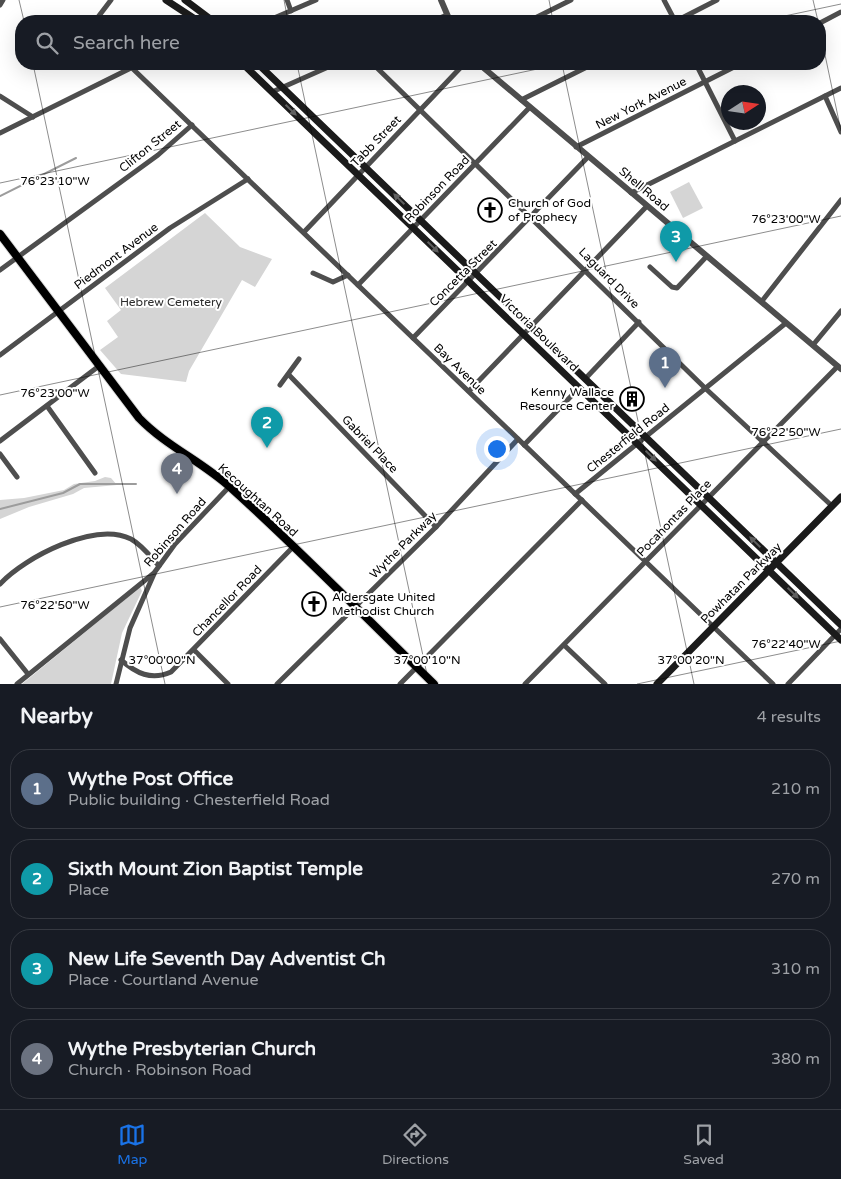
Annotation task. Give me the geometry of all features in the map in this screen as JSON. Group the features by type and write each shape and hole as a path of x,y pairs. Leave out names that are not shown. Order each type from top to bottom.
{"main road":[{"path":"166,0 189,15"},
{"path":"185,0 205,15"},
{"name":"Victoria Boulevard","path":"249,70 701,505 839,634"},
{"name":"Victoria Boulevard","path":"264,70 841,625"},
{"name":"Kecoughtan Road","path":"0,234 99,366 150,430 229,486 356,606 434,684"},
{"name":"Powhatan Parkway","path":"657,684 841,497"}],"street":[{"path":"0,5 3,0"},
{"path":"100,15 111,0"},
{"path":"286,0 291,11"},
{"path":"281,15 316,0"},
{"path":"441,0 448,15"},
{"path":"541,15 571,0"},
{"path":"664,0 673,15"},
{"path":"688,15 718,0"},
{"path":"826,20 841,12"},
{"path":"0,133 128,70"},
{"name":"Bay Avenue","path":"134,70 773,684"},
{"path":"272,92 321,70"},
{"name":"Laguard Drive","path":"379,70 706,388 832,506"},
{"name":"Tabb Street","path":"304,232 458,70"},
{"name":"Shell Road","path":"486,70 631,194 762,301 839,367"},
{"path":"521,100 581,70"},
{"path":"699,70 735,141"},
{"name":"New York Avenue","path":"576,147 728,70"},
{"path":"631,194 841,88"},
{"path":"0,96 33,116"},
{"path":"825,96 841,132"},
{"name":"Robinson Road","path":"358,285 530,107"},
{"name":"Clifton Street","path":"0,270 158,155 192,125"},
{"name":"Concetta Street","path":"413,338 588,157"},
{"name":"Piedmont Avenue","path":"0,355 170,228 248,179"},
{"path":"762,301 841,200"},
{"path":"469,391 647,206"},
{"path":"650,267 672,287 677,288 707,256"},
{"path":"313,273 333,282 348,275"},
{"path":"813,345 841,311"},
{"path":"585,379 639,322"},
{"name":"Chesterfield Road","path":"575,494 786,323"},
{"path":"280,385 299,359"},
{"path":"0,441 99,366"},
{"name":"Pocahontas Place","path":"525,684 839,367"},
{"name":"Gabriel Place","path":"289,375 436,526"},
{"path":"524,445 579,388"},
{"path":"47,406 95,473"},
{"name":"Wythe Parkway","path":"278,684 436,526 518,439"},
{"path":"0,454 17,477"},
{"name":"Robinson Road","path":"17,684 154,573 175,544 229,486"},
{"path":"400,684 582,500"},
{"path":"0,584 20,566 46,550 84,538 100,536 115,535 130,539 159,566"},
{"name":"Chancellor Road","path":"121,660 143,675 162,676 179,666 293,547"},
{"path":"116,684 130,628 154,573"},
{"path":"788,684 839,634"},
{"path":"0,639 28,674"},
{"path":"564,645 605,684"},
{"path":"194,650 228,684"}],"green space":[{"path":"689,182 703,208 683,218 670,192"},
{"name":"Hebrew Cemetery","path":"205,213 240,247 272,259 255,287 242,280 189,371 186,382 121,374 100,350 118,337 107,321 121,310 105,288"},
{"path":"105,477 111,478 117,485 84,488 73,494 29,507 0,519 0,500 24,498 64,490 74,484 95,481"},
{"path":"140,587 142,591 122,633 111,684 22,684"}],"waterway":[{"path":"0,196 76,158"},
{"path":"0,509 63,493 80,484 136,484"}],"place":[{"name":"Church of God of Prophecy","path":"490,210"},
{"name":"New Life Seventh Day Adventist Ch","path":"676,262"},
{"name":"Wythe Post Office","path":"665,388"},
{"name":"Kenny Wallace Resource Center","path":"632,399"},
{"name":"Sixth Mount Zion Baptist Temple","path":"267,448"},
{"name":"Wythe Presbyterian Church","path":"177,494"},
{"name":"Aldersgate United Methodist Church","path":"314,604"}]}
